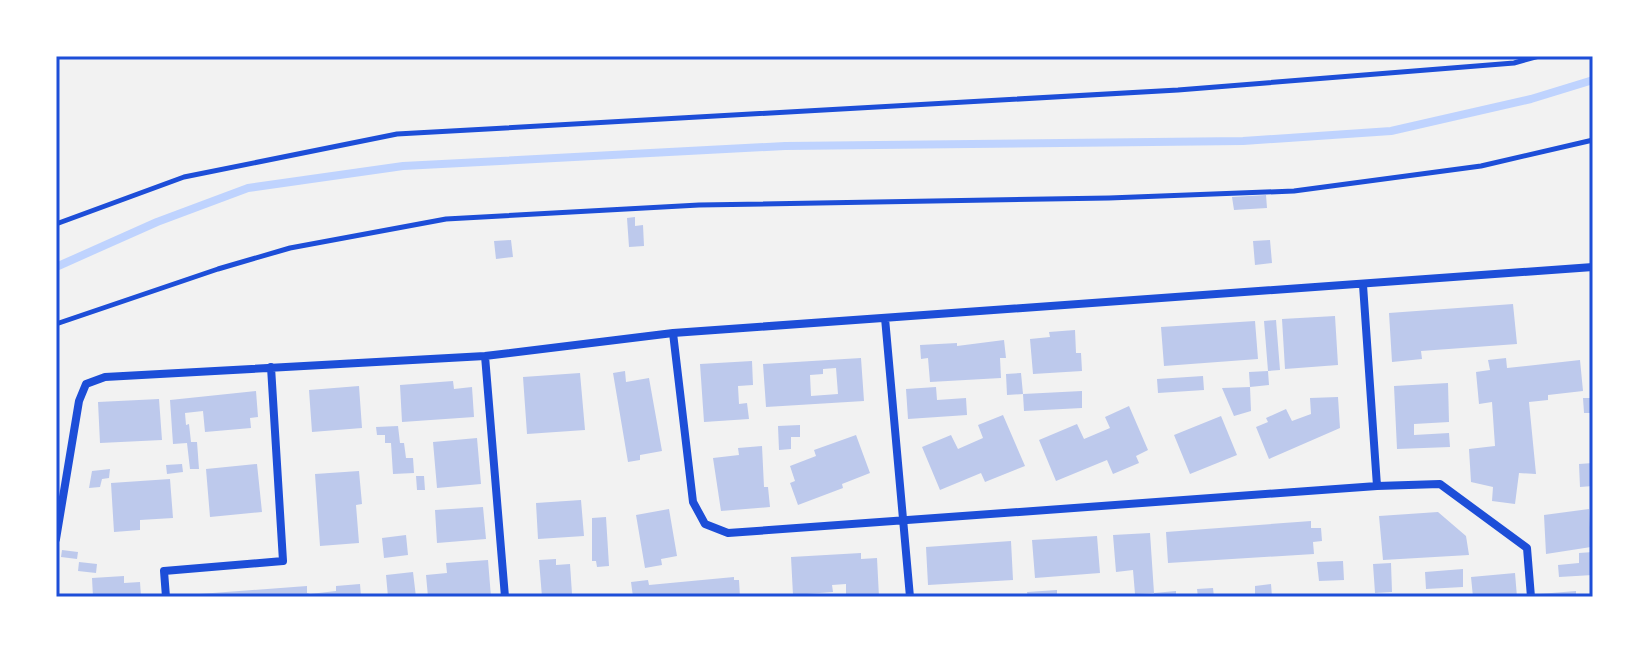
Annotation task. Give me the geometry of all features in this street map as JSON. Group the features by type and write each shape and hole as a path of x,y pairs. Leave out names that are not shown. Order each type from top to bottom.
{"street":[{"path":"56,539 79,401 86,384 105,377 485,356 673,333 1593,267"},
{"path":"1363,285 1377,486"},
{"path":"885,318 910,597"},
{"path":"673,333 693,502 705,524 728,533 1440,484 1527,548 1531,597"},
{"path":"485,356 505,597"},
{"path":"166,597 164,571 283,561 271,367"}],"path":[{"path":"56,224 184,177 397,134 1178,90 1514,63 1539,56"},
{"path":"56,324 290,248 446,219 699,205 1279,192 1481,166 1593,140"}],"building":[{"path":"1266,195 1267,208 1234,210 1232,197"},
{"path":"635,217 635,226 643,225 644,246 629,247 627,218"},
{"path":"511,240 513,257 496,259 494,241"},
{"path":"1270,240 1272,263 1255,265 1253,241"},
{"path":"1513,304 1517,344 1421,351 1422,359 1392,362 1389,313"},
{"path":"1335,316 1338,365 1285,369 1282,319"},
{"path":"1276,320 1280,370 1268,371 1264,321"},
{"path":"1255,321 1258,359 1164,366 1161,327"},
{"path":"1075,330 1076,353 1081,353 1082,371 1033,374 1030,339 1050,337 1049,332"},
{"path":"1004,340 1006,358 1000,358 1001,378 930,382 928,358 921,359 920,345 957,343 957,346"},
{"path":"861,358 864,401 766,407 763,364","holes":["836,368 838,394 811,396 810,375 823,374 823,369"]},
{"path":"1506,358 1507,368 1580,360 1583,391 1548,395 1548,400 1529,402 1536,474 1519,473 1515,504 1492,501 1493,487 1471,482 1469,449 1495,446 1492,402 1479,404 1476,372 1490,370 1488,360"},
{"path":"752,361 753,385 738,386 739,404 747,403 749,419 704,422 700,364"},
{"path":"625,371 626,382 649,378 662,451 640,455 640,460 628,462 613,373"},
{"path":"1268,371 1269,385 1250,387 1249,372"},
{"path":"580,373 585,430 527,434 523,377"},
{"path":"1021,373 1023,394 1007,395 1006,374"},
{"path":"1203,376 1204,390 1158,393 1157,379"},
{"path":"453,381 454,389 472,387 474,417 402,422 400,385"},
{"path":"1448,383 1449,422 1414,424 1414,435 1449,433 1450,447 1397,449 1394,386"},
{"path":"359,386 362,428 312,432 309,390"},
{"path":"936,387 937,400 966,398 967,415 908,419 906,389"},
{"path":"1250,387 1251,411 1234,416 1222,388"},
{"path":"256,391 258,417 250,418 251,428 205,432 203,411 185,413 191,442 197,442 199,469 190,469 187,443 173,444 170,400"},
{"path":"1082,391 1082,408 1024,411 1023,394"},
{"path":"1338,397 1340,428 1269,459 1256,427 1268,422 1266,418 1286,409 1292,421 1311,414 1310,398"},
{"path":"1583,398 1593,398 1593,413 1584,413"},
{"path":"159,399 162,440 100,443 98,402"},
{"path":"1129,406 1148,450 1136,456 1139,463 1113,474 1107,460 1056,481 1039,440 1077,424 1084,439 1110,428 1105,417"},
{"path":"1003,415 1025,466 985,482 981,473 940,490 922,447 951,435 958,449 983,438 978,425"},
{"path":"1221,416 1237,455 1190,474 1174,435"},
{"path":"800,425 800,437 791,437 791,449 779,450 778,426"},
{"path":"398,426 406,458 413,458 414,473 393,474 391,443 385,443 385,435 377,435 376,427"},
{"path":"856,435 870,473 842,484 843,488 798,505 790,483 795,481 790,466 816,456 814,450"},
{"path":"477,438 481,484 437,488 433,442"},
{"path":"762,446 764,487 768,487 770,507 721,511 713,458 739,455 738,448"},
{"path":"1593,463 1593,486 1580,487 1579,464"},
{"path":"182,464 183,472 167,474 166,465"},
{"path":"257,464 262,512 210,517 206,469"},
{"path":"110,469 109,478 102,479 100,487 89,488 92,471"},
{"path":"359,471 362,504 356,505 359,543 320,546 315,474"},
{"path":"416,476 424,476 425,490 417,490"},
{"path":"170,479 173,518 140,520 140,530 114,532 111,483"},
{"path":"581,500 584,536 538,539 536,503"},
{"path":"483,507 486,539 437,543 435,510"},
{"path":"669,509 677,556 661,559 662,565 645,568 636,515"},
{"path":"1589,509 1591,547 1546,554 1544,515"},
{"path":"1438,512 1466,536 1469,555 1383,560 1379,516"},
{"path":"606,517 609,566 597,567 596,561 592,561 592,518"},
{"path":"1311,521 1311,528 1321,528 1322,541 1313,542 1314,554 1168,563 1166,532"},
{"path":"1150,533 1154,593 1135,594 1133,570 1116,572 1113,535"},
{"path":"406,535 408,555 384,558 382,538"},
{"path":"1097,536 1100,573 1035,578 1032,540"},
{"path":"1011,541 1013,580 928,585 926,547"},
{"path":"62,550 78,552 77,559 61,557"},
{"path":"1593,552 1593,575 1559,577 1558,565 1579,563 1579,553"},
{"path":"861,553 861,559 877,558 879,597 846,597 846,584 832,585 833,592 793,595 791,557"},
{"path":"556,559 556,565 570,564 572,594 542,597 539,560"},
{"path":"488,560 491,597 428,597 426,575 447,573 446,563"},
{"path":"1343,561 1344,580 1319,581 1317,562"},
{"path":"79,562 97,564 96,573 78,571"},
{"path":"1391,563 1392,592 1375,593 1373,564"},
{"path":"1463,569 1463,587 1426,589 1425,572"},
{"path":"413,572 416,597 388,597 386,575"},
{"path":"1515,573 1517,597 1473,597 1471,577"},
{"path":"124,576 124,583 140,582 141,597 93,597 92,578"},
{"path":"734,577 734,580 739,580 740,597 633,597 631,582 648,580 649,585"},
{"path":"360,584 361,597 199,597 199,594 307,586 307,593 310,594 336,591 336,586"},
{"path":"1271,584 1272,597 1255,597 1255,586"},
{"path":"1213,588 1214,597 1198,597 1197,589"},
{"path":"1057,590 1057,597 1028,597 1027,592"},
{"path":"1176,591 1176,597 1154,597 1154,593"},
{"path":"1576,591 1576,597 1540,597 1539,594"}],"waterway":[{"path":"56,267 157,222 248,188 403,166 785,146 1243,141 1391,131 1531,99 1593,80"}]}
